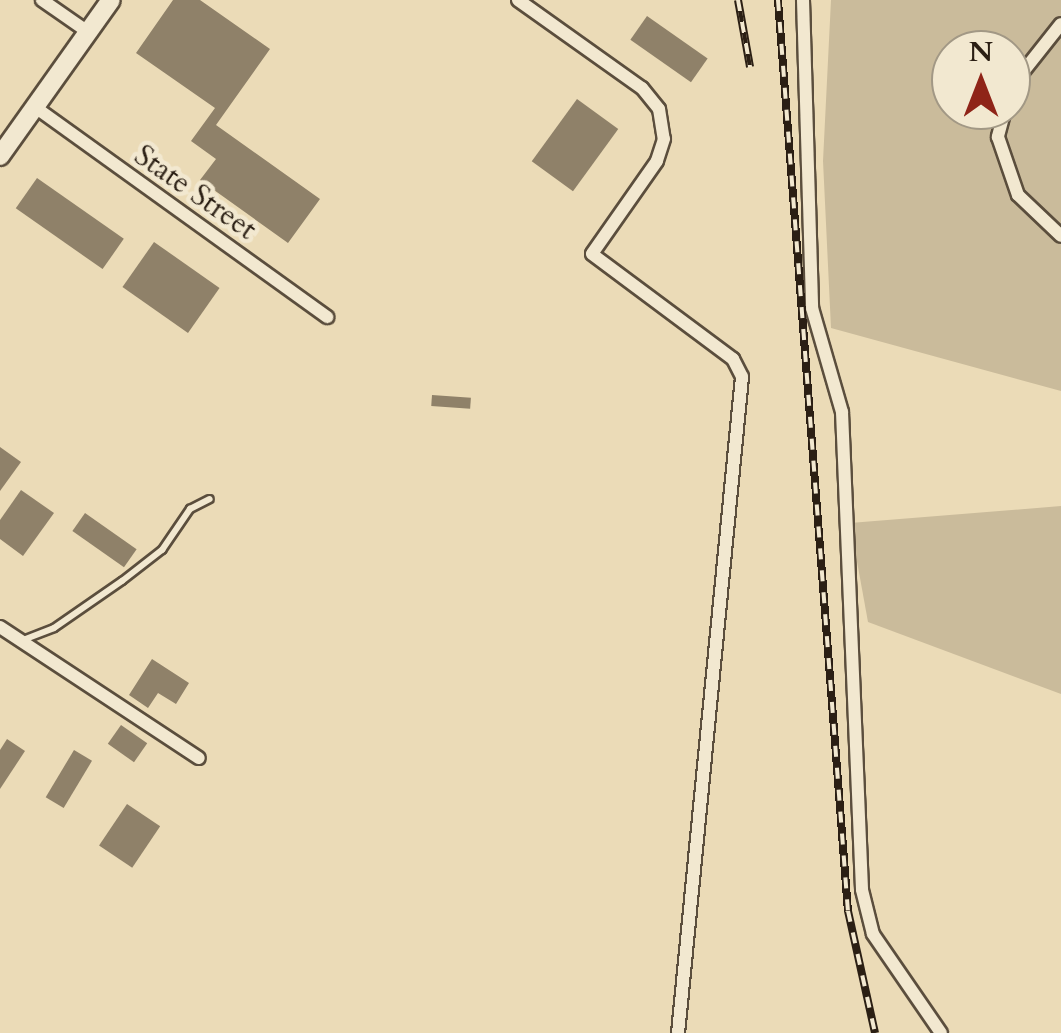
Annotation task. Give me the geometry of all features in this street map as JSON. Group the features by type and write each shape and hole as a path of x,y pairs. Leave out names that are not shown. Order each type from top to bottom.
{"street":[{"path":"42,0 88,32"},
{"path":"0,156 112,0"},
{"path":"518,0 642,88 663,122 657,161 592,254 733,360 744,398 678,1033"},
{"path":"803,0 812,308 842,412 862,890 874,934 941,1033"},
{"path":"1031,62 1061,24"},
{"name":"State Street","path":"35,108 326,317"},
{"path":"1000,130 998,138 1018,195 1061,236"},
{"path":"0,626 199,758"}],"lane":[{"path":"21,641 54,628 162,550 190,509 210,499"}],"shaded area":[{"path":"831,0 1061,0 1061,391 831,328 823,161"},
{"path":"1061,506 1061,694 868,622 850,523"}],"building":[{"path":"173,0 200,0 270,49 216,125 320,199 288,243 200,180 216,159 191,141 215,108 136,53"},
{"path":"647,16 708,58 691,82 630,40"},
{"path":"577,99 618,129 573,191 532,161"},
{"path":"37,178 124,239 103,269 16,208"},
{"path":"154,242 220,288 188,333 122,287"},
{"path":"432,395 471,398 470,409 431,406"},
{"path":"0,447 21,462 0,491"},
{"path":"21,490 54,513 23,556 0,539 0,520"},
{"path":"85,513 137,549 124,567 72,531"},
{"path":"152,659 189,683 176,704 158,693 148,708 129,695"},
{"path":"121,725 147,743 134,762 108,744"},
{"path":"7,739 25,751 0,789 0,750"},
{"path":"74,750 92,761 64,808 46,797"},
{"path":"127,804 160,826 132,868 99,845"}],"railway":[{"path":"738,0 750,67"},
{"path":"778,0 848,911 875,1033"}]}
